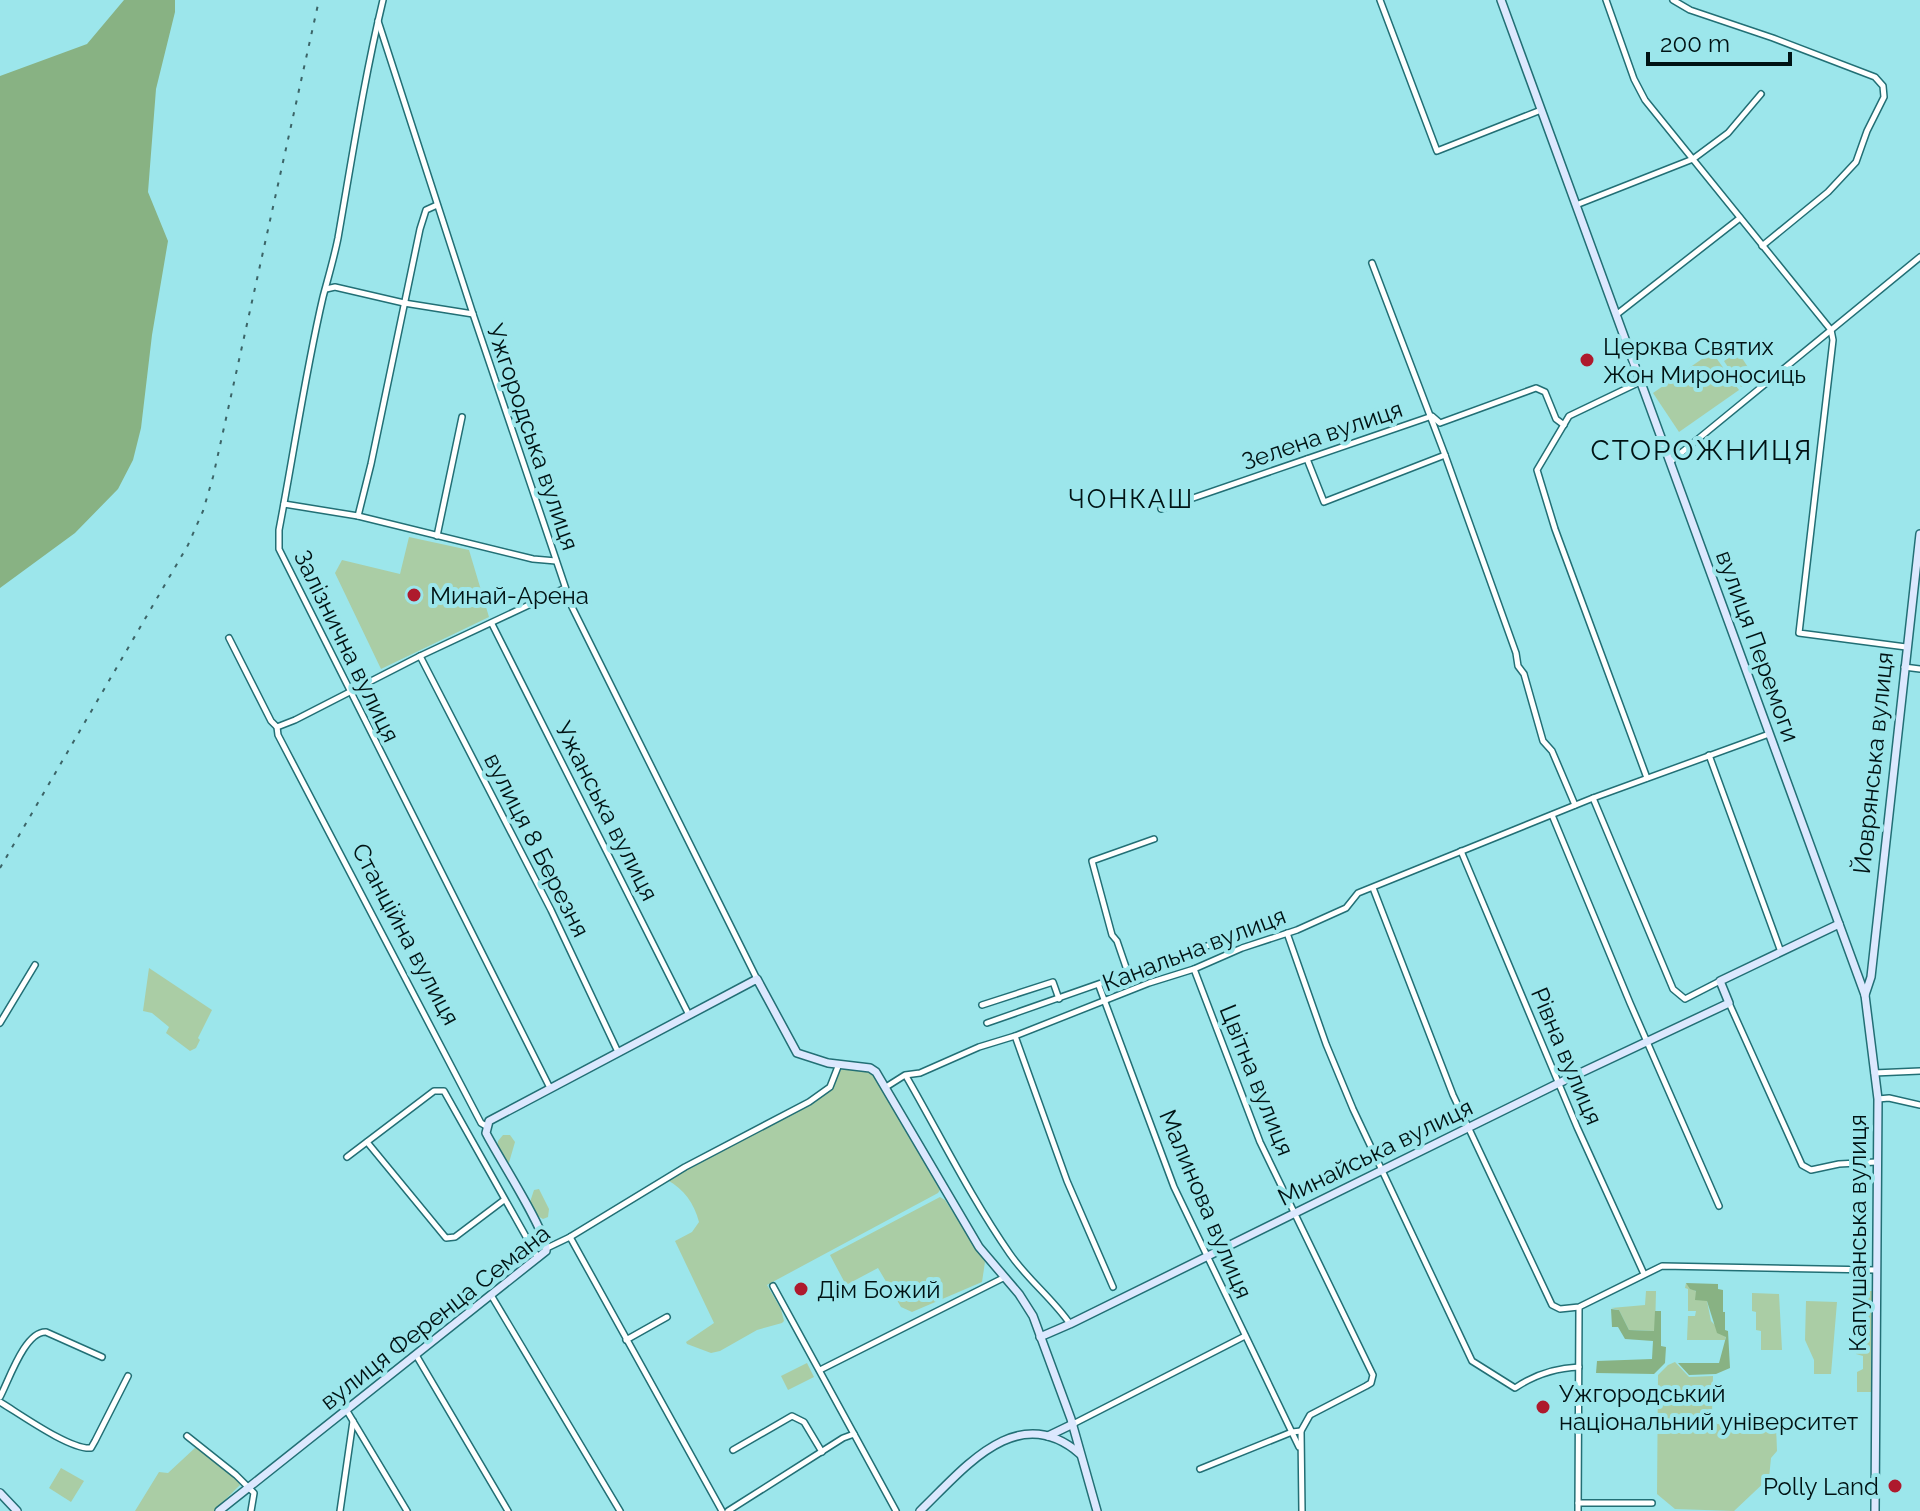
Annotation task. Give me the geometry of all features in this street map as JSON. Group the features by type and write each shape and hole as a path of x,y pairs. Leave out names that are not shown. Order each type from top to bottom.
{"street":[{"name":"Залізнична вулиця","path":"383,0 362,88 355,147 346,178 337,240 279,530 279,549 550,1088"},
{"path":"1380,0 1437,151 1541,110"},
{"name":"вулиця Перемоги","path":"1501,0 1865,995 1878,1099"},
{"path":"1606,0 1640,90 1831,330 1833,340 1799,633 1906,647"},
{"path":"1673,0 1690,10 1875,77 1883,86 1884,97 1856,162 1828,192 1762,246"},
{"name":"Ужгородська вулиця","path":"378,20 565,588 598,661 757,979"},
{"path":"1576,205 1693,159 1728,133 1761,94"},
{"path":"358,516 423,218 426,210 437,205"},
{"path":"1616,315 1740,218"},
{"path":"1669,462 1920,257"},
{"path":"1372,263 1445,455 1518,666 1524,674 1543,741 1552,751 1575,805"},
{"path":"326,289 335,287 404,303 473,314"},
{"path":"1640,382 1569,416 1537,470 1555,529 1647,778"},
{"name":"Зелена вулиця","path":"1161,509 1432,416 1440,423 1540,388 1545,392 1556,419 1564,425"},
{"path":"437,536 462,417"},
{"path":"1307,459 1324,502 1445,455"},
{"path":"284,504 358,516 533,559 556,561"},
{"name":"Йоврянська вулиця","path":"1865,995 1871,977 1920,534"},
{"path":"277,727 565,588"},
{"name":"Ужанська вулиця","path":"492,624 690,1016"},
{"name":"Станційна вулиця","path":"229,638 400,971 538,1225 547,1248"},
{"name":"вулиця 8 Березня","path":"420,656 551,910 618,1052"},
{"path":"1903,667 1920,669"},
{"name":"Канальна вулиця","path":"886,1087 905,1075 920,1073 979,1047 1194,969 1339,912 1358,893 1575,805 1769,734"},
{"path":"1709,755 1781,952"},
{"path":"1593,798 1673,989 1685,999 1839,924"},
{"path":"1552,815 1719,1206"},
{"path":"1128,973 1112,935 1092,861 1154,839"},
{"name":"Рівна вулиця","path":"1461,851 1644,1274"},
{"path":"1373,888 1453,1095 1552,1305 1560,1309 1579,1307 1662,1266 1876,1270"},
{"path":"987,1023 1264,926"},
{"path":"1287,933 1326,1044 1472,1361 1515,1388 1540,1374 1579,1367"},
{"path":"0,1023 35,965"},
{"name":"Цвітна вулиця","path":"1194,969 1260,1142 1373,1375 1371,1383 1306,1418 1301,1431"},
{"path":"486,1126 492,1119 757,979 797,1053 870,1068 886,1087 979,1247 1029,1308 1073,1424 1097,1511"},
{"path":"1720,981 1802,1165 1811,1170 1852,1162 1876,1162"},
{"path":"982,1005 1053,982 1059,999"},
{"name":"Малинова вулиця","path":"1099,986 1174,1187 1301,1451"},
{"name":"Минайська вулиця","path":"1040,1337 1729,1003"},
{"path":"1015,1036 1067,1181 1113,1287"},
{"name":"вулиця Ференца Семана","path":"219,1511 547,1248 685,1167 809,1102 830,1087 839,1064"},
{"path":"1874,1073 1920,1071"},
{"path":"905,1075 1011,1257 1060,1309 1070,1324"},
{"path":"347,1157 434,1091 444,1091 538,1258"},
{"path":"1878,1099 1889,1098 1920,1105"},
{"name":"Капушанська вулиця","path":"1875,1511 1878,1099"},
{"path":"367,1142 446,1238 455,1237 504,1200"},
{"path":"570,1237 722,1511"},
{"path":"820,1370 1003,1278"},
{"path":"773,1286 896,1511"},
{"path":"491,1295 620,1511"},
{"path":"1578,1511 1579,1307"},
{"path":"626,1340 667,1317"},
{"path":"102,1357 40,1331 30,1338 0,1400 86,1449 91,1448 128,1376"},
{"path":"1048,1436 1245,1336"},
{"path":"416,1355 508,1511"},
{"path":"347,1411 407,1511"},
{"path":"733,1450 792,1416 804,1422 822,1452"},
{"path":"340,1511 353,1420"},
{"path":"1200,1469 1301,1431 1302,1511"},
{"path":"732,1510 854,1434"},
{"path":"187,1436 250,1488 254,1493 251,1511"},
{"path":"920,1511 985,1450 1013,1436 1048,1436 1064,1441 1080,1454"},
{"path":"0,1493 17,1511"},
{"path":"1578,1503 1652,1503"}],"green space":[{"path":"124,0 175,0 175,12 156,89 148,192 168,241 152,335 141,428 133,460 118,489 75,533 0,588 0,76 87,44"},
{"path":"1712,352 1739,390 1679,432 1653,393"},
{"path":"1738,352 1755,378 1741,387 1724,361"},
{"name":"Минай-Арена","path":"409,537 469,550 489,617 381,669 335,573 342,560 400,574"},
{"path":"149,968 212,1010 196,1048 190,1051 166,1033 169,1027 152,1013 143,1011"},
{"path":"841,1070 872,1073 940,1190 767,1285 781,1309 782,1323 757,1330 711,1353 687,1344 714,1323 675,1241 692,1232 699,1222 697,1215 683,1192 667,1180 831,1088"},
{"path":"503,1135 510,1135 515,1142 508,1166 497,1147"},
{"path":"539,1189 549,1209 548,1217 543,1219 534,1214 529,1205 534,1190"},
{"path":"940,1197 945,1200 985,1262 982,1282 912,1312 901,1307 878,1268 846,1285 830,1255"},
{"path":"1686,1283 1707,1301 1711,1321 1726,1336 1725,1340 1687,1340 1688,1316 1695,1316 1696,1311 1688,1311"},
{"path":"1686,1283 1718,1284 1718,1289 1723,1290 1730,1368 1716,1374 1689,1375 1678,1363 1719,1363 1726,1337 1717,1333 1707,1301 1695,1300 1696,1291"},
{"path":"1646,1291 1656,1291 1655,1331 1629,1330 1619,1310 1611,1308 1645,1305"},
{"path":"1868,1291 1872,1291 1871,1392 1857,1392 1857,1372 1863,1369 1863,1356 1856,1354 1856,1332 1864,1331 1864,1302 1867,1301"},
{"path":"1752,1293 1779,1294 1782,1350 1761,1350 1761,1331 1756,1330"},
{"path":"1806,1301 1837,1302 1831,1374 1814,1374 1814,1360 1805,1340"},
{"path":"1611,1309 1619,1310 1629,1330 1654,1331 1655,1311 1661,1311 1661,1346 1666,1347 1665,1363 1654,1374 1596,1373 1597,1361 1652,1359 1653,1341 1625,1339 1618,1327 1612,1327"},
{"path":"1675,1362 1689,1377 1713,1376 1712,1414 1717,1424 1776,1425 1777,1451 1771,1458 1769,1478 1734,1511 1675,1509 1657,1494 1658,1375"},
{"path":"807,1363 814,1377 788,1390 781,1376"},
{"path":"196,1447 235,1477 240,1485 214,1511 135,1511 159,1472 168,1473"},
{"path":"61,1468 84,1481 71,1502 49,1488"}],"railway":[{"path":"0,868 188,545 203,511 319,0"}],"place":[{"name":"Церква Святих Жон Мироносиць","path":"1587,360"},
{"name":"Минай-Арена","path":"414,595"},
{"name":"Дім Божий","path":"801,1289"},
{"name":"Ужгородський національний університет","path":"1543,1407"},
{"name":"Polly Land","path":"1895,1486"}],"district":[{"name":"СТОРОЖНИЦЯ","path":"1702,450"},
{"name":"ЧОНКАШ","path":"1131,499"}]}
